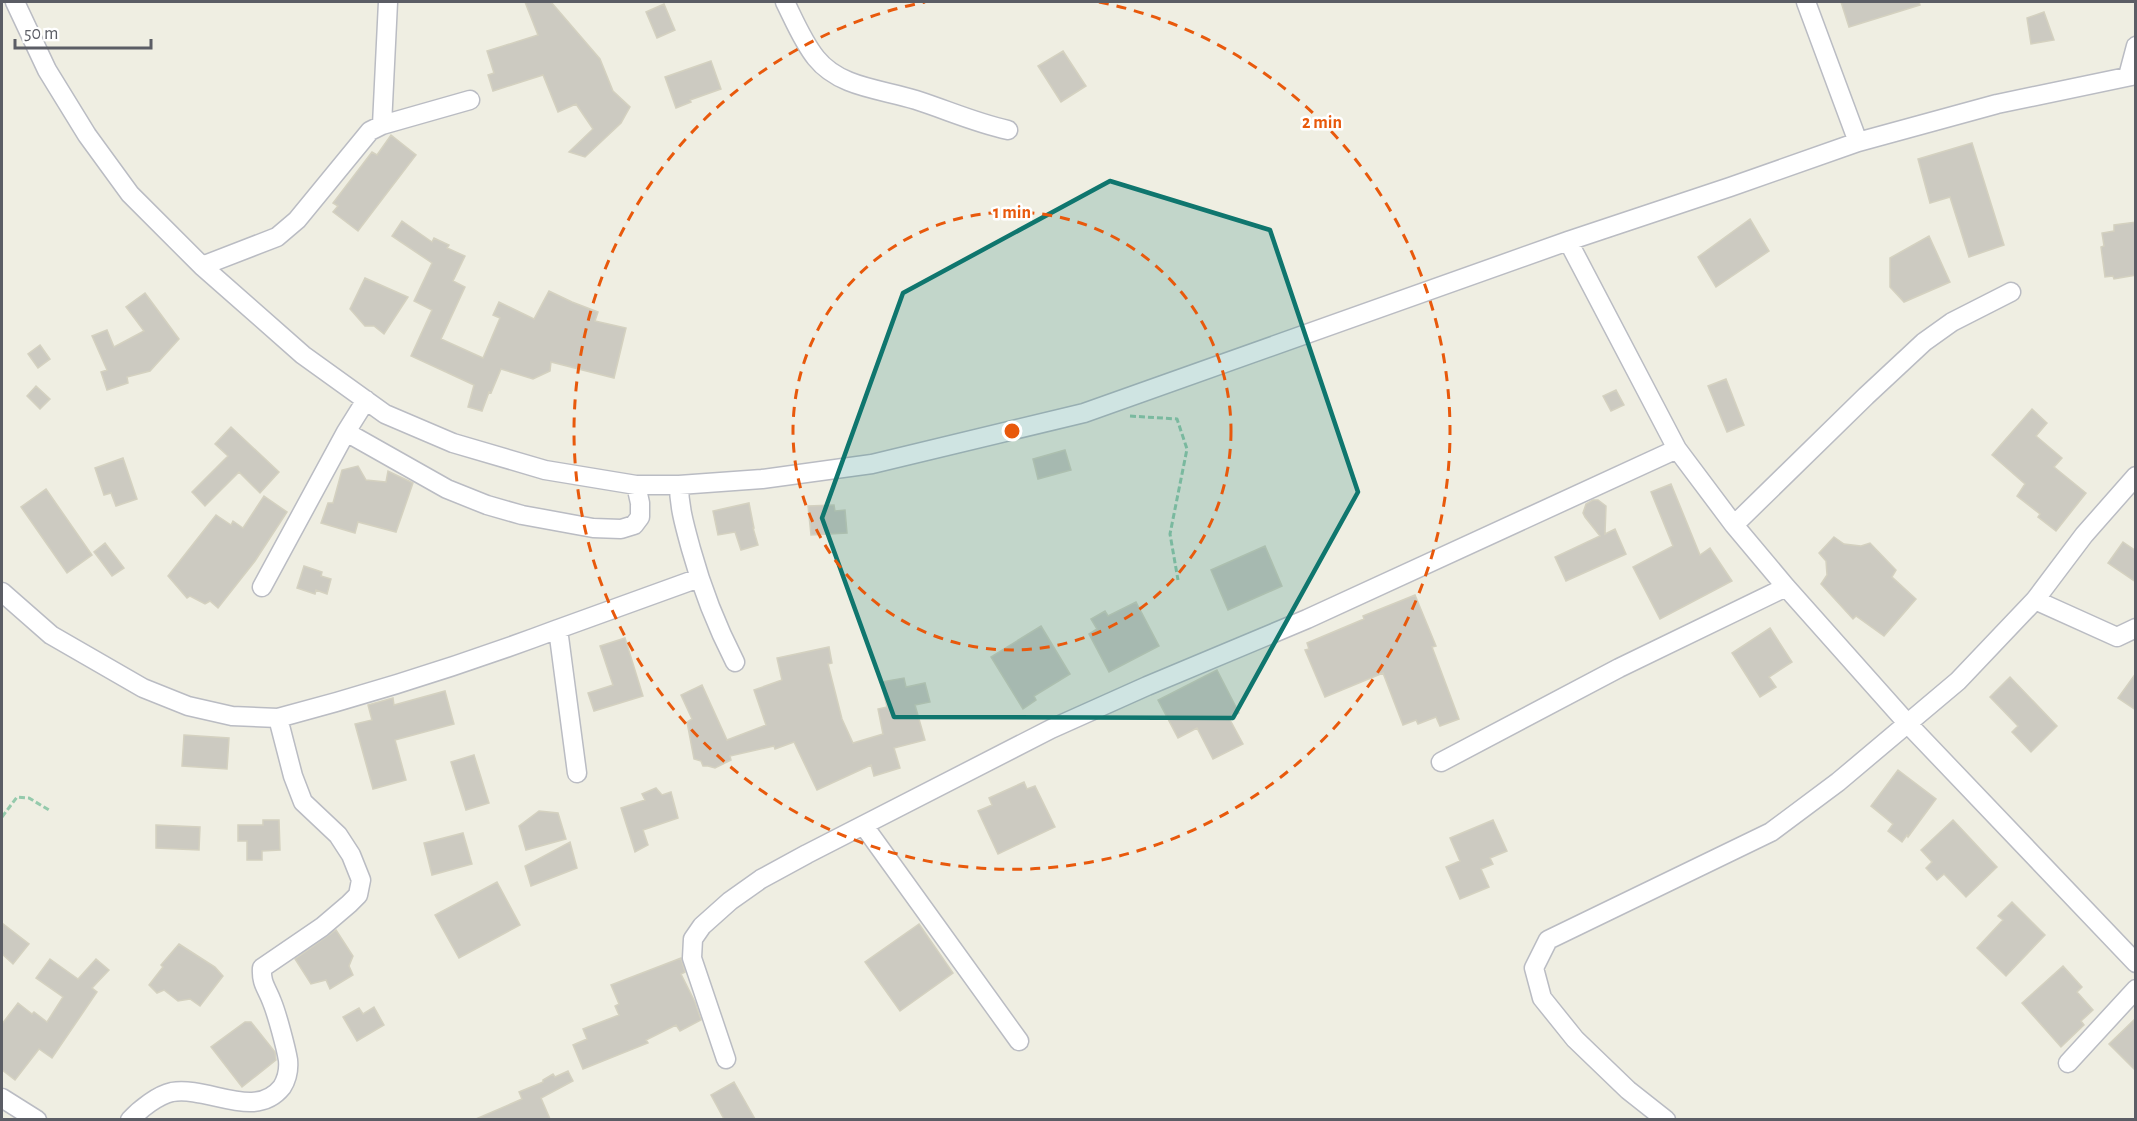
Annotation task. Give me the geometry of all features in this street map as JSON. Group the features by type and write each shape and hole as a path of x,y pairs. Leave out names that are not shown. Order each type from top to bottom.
{"street":[{"path":"15,2 47,70 87,135 130,194 202,266 303,355 385,414 453,443 545,470 636,485 679,485 762,479 872,464 1084,414 1568,241 1730,188 1858,142 1997,104 2132,75 2136,46"},
{"path":"382,125 388,2"},
{"path":"785,2 816,58 836,76 863,87 915,100 984,125 1008,130"},
{"path":"1806,2 1858,142"},
{"path":"202,266 277,237 297,220 370,131 382,125 470,100"},
{"path":"1568,241 1677,449 1734,525 1908,724 2136,963"},
{"path":"1734,525 1924,342 1952,322 2011,292"},
{"path":"262,587 346,432 366,400"},
{"path":"346,432 447,489 522,516 593,528 621,529 634,525 640,517 636,485"},
{"path":"726,1059 692,958 693,939 702,926 730,901 761,879 1051,729 1307,619 1677,449"},
{"path":"1666,1119 1628,1090 1597,1061 1575,1039 1542,998 1534,968 1548,940 1771,832 1838,782 1958,681 2035,600 2084,535 2136,476"},
{"path":"679,485 679,504 699,578 715,624 735,662"},
{"path":"2,592 51,635 143,687 188,706 232,716 278,718 385,689 459,665 699,578"},
{"path":"1441,762 1619,668 1786,587"},
{"path":"2035,600 2116,637 2136,628"},
{"path":"558,629 577,773"},
{"path":"130,1119 170,1092 185,1091 243,1107 257,1107 272,1100 282,1088 287,1077 288,1060 273,1004 261,981 262,968 331,919 358,895 361,880 351,855 338,835 303,802 293,776 278,718"},
{"path":"864,826 1019,1041"},
{"path":"2068,1063 2136,989"},
{"path":"2,1098 37,1119"}],"path":[{"path":"1130,416 1177,419 1187,449 1170,534 1178,580"},
{"path":"2,818 17,796 29,798 49,810"}],"highlighted area":[{"path":"1110,181 1270,230 1358,492 1233,718 894,717 822,518 903,293"}],"building":[{"path":"525,2 551,2 600,59 613,91 630,107 621,123 585,157 569,152 593,129 576,104 558,112 543,75 493,91 488,75 494,73 487,51 538,35"},
{"path":"1841,2 1919,2 1920,5 1849,27"},
{"path":"664,4 675,30 657,38 646,12"},
{"path":"2044,12 2054,40 2031,44 2027,18"},
{"path":"1063,51 1086,86 1061,102 1038,66"},
{"path":"711,61 721,89 690,100 691,102 676,108 665,77"},
{"path":"391,135 416,155 358,231 333,212 338,206 333,203 372,152 377,155"},
{"path":"1972,143 2004,245 1969,257 1950,197 1930,203 1918,159"},
{"path":"1750,219 1769,251 1716,287 1698,257"},
{"path":"402,221 432,242 434,238 449,245 447,248 465,256 453,281 465,287 441,339 483,358 500,318 493,315 499,302 534,319 549,291 598,312 595,321 626,328 614,378 551,362 550,371 533,379 501,369 482,411 468,407 474,385 411,356 432,310 414,301 432,263 392,236"},
{"path":"2136,222 2136,275 2114,279 2113,276 2105,277 2101,247 2104,246 2102,233 2114,231 2114,225"},
{"path":"1929,236 1950,282 1904,302 1890,287 1890,258"},
{"path":"365,278 408,297 384,334 374,326 365,326 350,309"},
{"path":"145,293 179,339 150,371 127,377 128,383 107,390 101,372 107,370 92,336 107,330 114,347 144,331 126,307"},
{"path":"40,345 50,359 38,368 28,354"},
{"path":"1726,379 1744,425 1727,432 1708,386"},
{"path":"36,386 50,399 40,409 27,396"},
{"path":"1616,390 1624,405 1611,411 1603,396"},
{"path":"2032,409 2047,423 2036,436 2062,458 2054,467 2086,493 2056,531 2038,517 2040,514 2017,496 2025,484 1992,455"},
{"path":"231,427 279,472 260,493 239,472 205,506 192,492 228,456 215,444"},
{"path":"1065,450 1071,470 1038,479 1033,459"},
{"path":"123,458 137,499 116,506 111,493 104,495 95,468"},
{"path":"358,466 366,480 386,482 388,471 413,483 396,532 358,522 355,533 321,523 328,503 333,503 342,470"},
{"path":"1671,484 1700,555 1710,548 1732,581 1660,619 1633,567 1673,546 1651,492"},
{"path":"46,489 92,555 67,573 21,507"},
{"path":"264,496 287,512 255,561 218,608 210,601 205,604 190,596 187,598 168,576 216,515 231,525 233,521 243,528"},
{"path":"1598,500 1606,506 1605,534 1615,529 1626,554 1566,581 1555,557 1600,536 1583,513 1586,504"},
{"path":"749,503 758,545 741,550 735,532 718,535 713,511"},
{"path":"834,505 835,511 845,510 847,533 811,535 808,506"},
{"path":"1834,537 1844,544 1861,546 1870,543 1896,570 1892,577 1916,599 1884,636 1856,616 1853,619 1821,584 1827,575 1826,561 1819,553"},
{"path":"2123,542 2136,551 2136,582 2108,563"},
{"path":"105,543 124,568 112,576 94,552"},
{"path":"1265,546 1282,586 1228,610 1211,570"},
{"path":"304,566 322,572 321,576 331,579 327,594 316,590 315,594 297,588"},
{"path":"1415,595 1436,646 1432,647 1459,719 1440,726 1436,717 1418,724 1416,720 1403,725 1383,673 1325,697 1305,650 1309,649 1307,643 1364,619 1363,616"},
{"path":"1136,602 1159,646 1109,672 1089,634 1097,629 1091,619 1105,611 1108,616"},
{"path":"1041,626 1070,674 1034,696 1036,700 1023,709 991,657"},
{"path":"1770,628 1792,662 1769,677 1776,687 1760,697 1732,653"},
{"path":"625,638 643,696 594,711 588,693 613,685 600,646"},
{"path":"829,647 832,663 828,664 842,719 853,743 883,734 878,709 887,707 881,682 904,678 906,687 925,683 930,702 915,705 925,740 894,748 900,768 874,776 871,765 817,790 794,742 775,749 774,746 730,756 731,760 715,768 703,766 701,761 694,759 687,722 692,719 681,695 702,685 727,740 766,725 754,690 782,680 777,658"},
{"path":"1217,670 1239,713 1229,718 1243,744 1213,759 1197,728 1178,738 1158,700"},
{"path":"2136,673 2136,710 2118,698"},
{"path":"2010,677 2057,726 2031,752 2012,732 2018,726 1990,697"},
{"path":"445,691 454,724 395,740 406,780 373,789 355,724 372,720 368,705 393,698 394,705"},
{"path":"184,735 229,738 227,769 182,766"},
{"path":"474,755 489,803 466,810 451,762"},
{"path":"1898,770 1936,799 1902,842 1888,831 1893,824 1871,806"},
{"path":"1024,782 1027,789 1035,786 1055,827 998,854 978,811 992,805 989,798"},
{"path":"656,788 662,795 671,792 678,818 643,830 648,845 635,852 621,808 645,800 642,794"},
{"path":"539,811 558,813 566,839 526,850 519,826"},
{"path":"263,820 279,820 280,850 262,851 262,860 247,860 247,841 238,841 238,825 263,825"},
{"path":"1493,820 1507,851 1490,858 1493,864 1481,869 1489,887 1460,899 1446,867 1460,861 1450,838"},
{"path":"1953,820 1997,867 1966,897 1944,874 1937,880 1926,868 1932,862 1921,850"},
{"path":"156,825 200,827 199,850 156,848"},
{"path":"463,833 472,864 432,875 424,843"},
{"path":"570,842 577,868 531,886 525,866"},
{"path":"497,882 520,925 459,958 435,915"},
{"path":"2012,902 2045,935 2006,976 1977,948 2003,920 1998,916"},
{"path":"2,923 29,944 13,964 2,954"},
{"path":"919,924 953,973 900,1011 865,962"},
{"path":"336,930 353,956 349,966 353,975 330,989 326,980 311,984 295,959"},
{"path":"179,944 215,967 223,976 200,1006 190,999 178,1001 164,990 157,993 149,985 163,967 161,965"},
{"path":"681,958 685,972 681,974 701,1020 680,1031 676,1025 646,1040 648,1043 583,1069 573,1045 587,1039 583,1029 619,1015 615,1006 619,1004 611,985"},
{"path":"50,959 78,979 96,959 109,970 92,988 97,992 52,1058 39,1049 15,1080 2,1070 2,1024 18,1003 47,1022 63,997 36,978"},
{"path":"2063,966 2082,987 2077,992 2093,1010 2081,1021 2084,1025 2061,1047 2022,1003"},
{"path":"374,1007 384,1025 357,1041 343,1017 359,1008 363,1014"},
{"path":"2136,1018 2136,1071 2109,1044"},
{"path":"245,1022 251,1022 275,1052 276,1060 242,1087 211,1047"},
{"path":"568,1071 573,1081 541,1098 550,1119 476,1119 522,1099 519,1092 543,1082 553,1074 555,1077"},
{"path":"734,1082 755,1119 724,1119 711,1095"}]}
